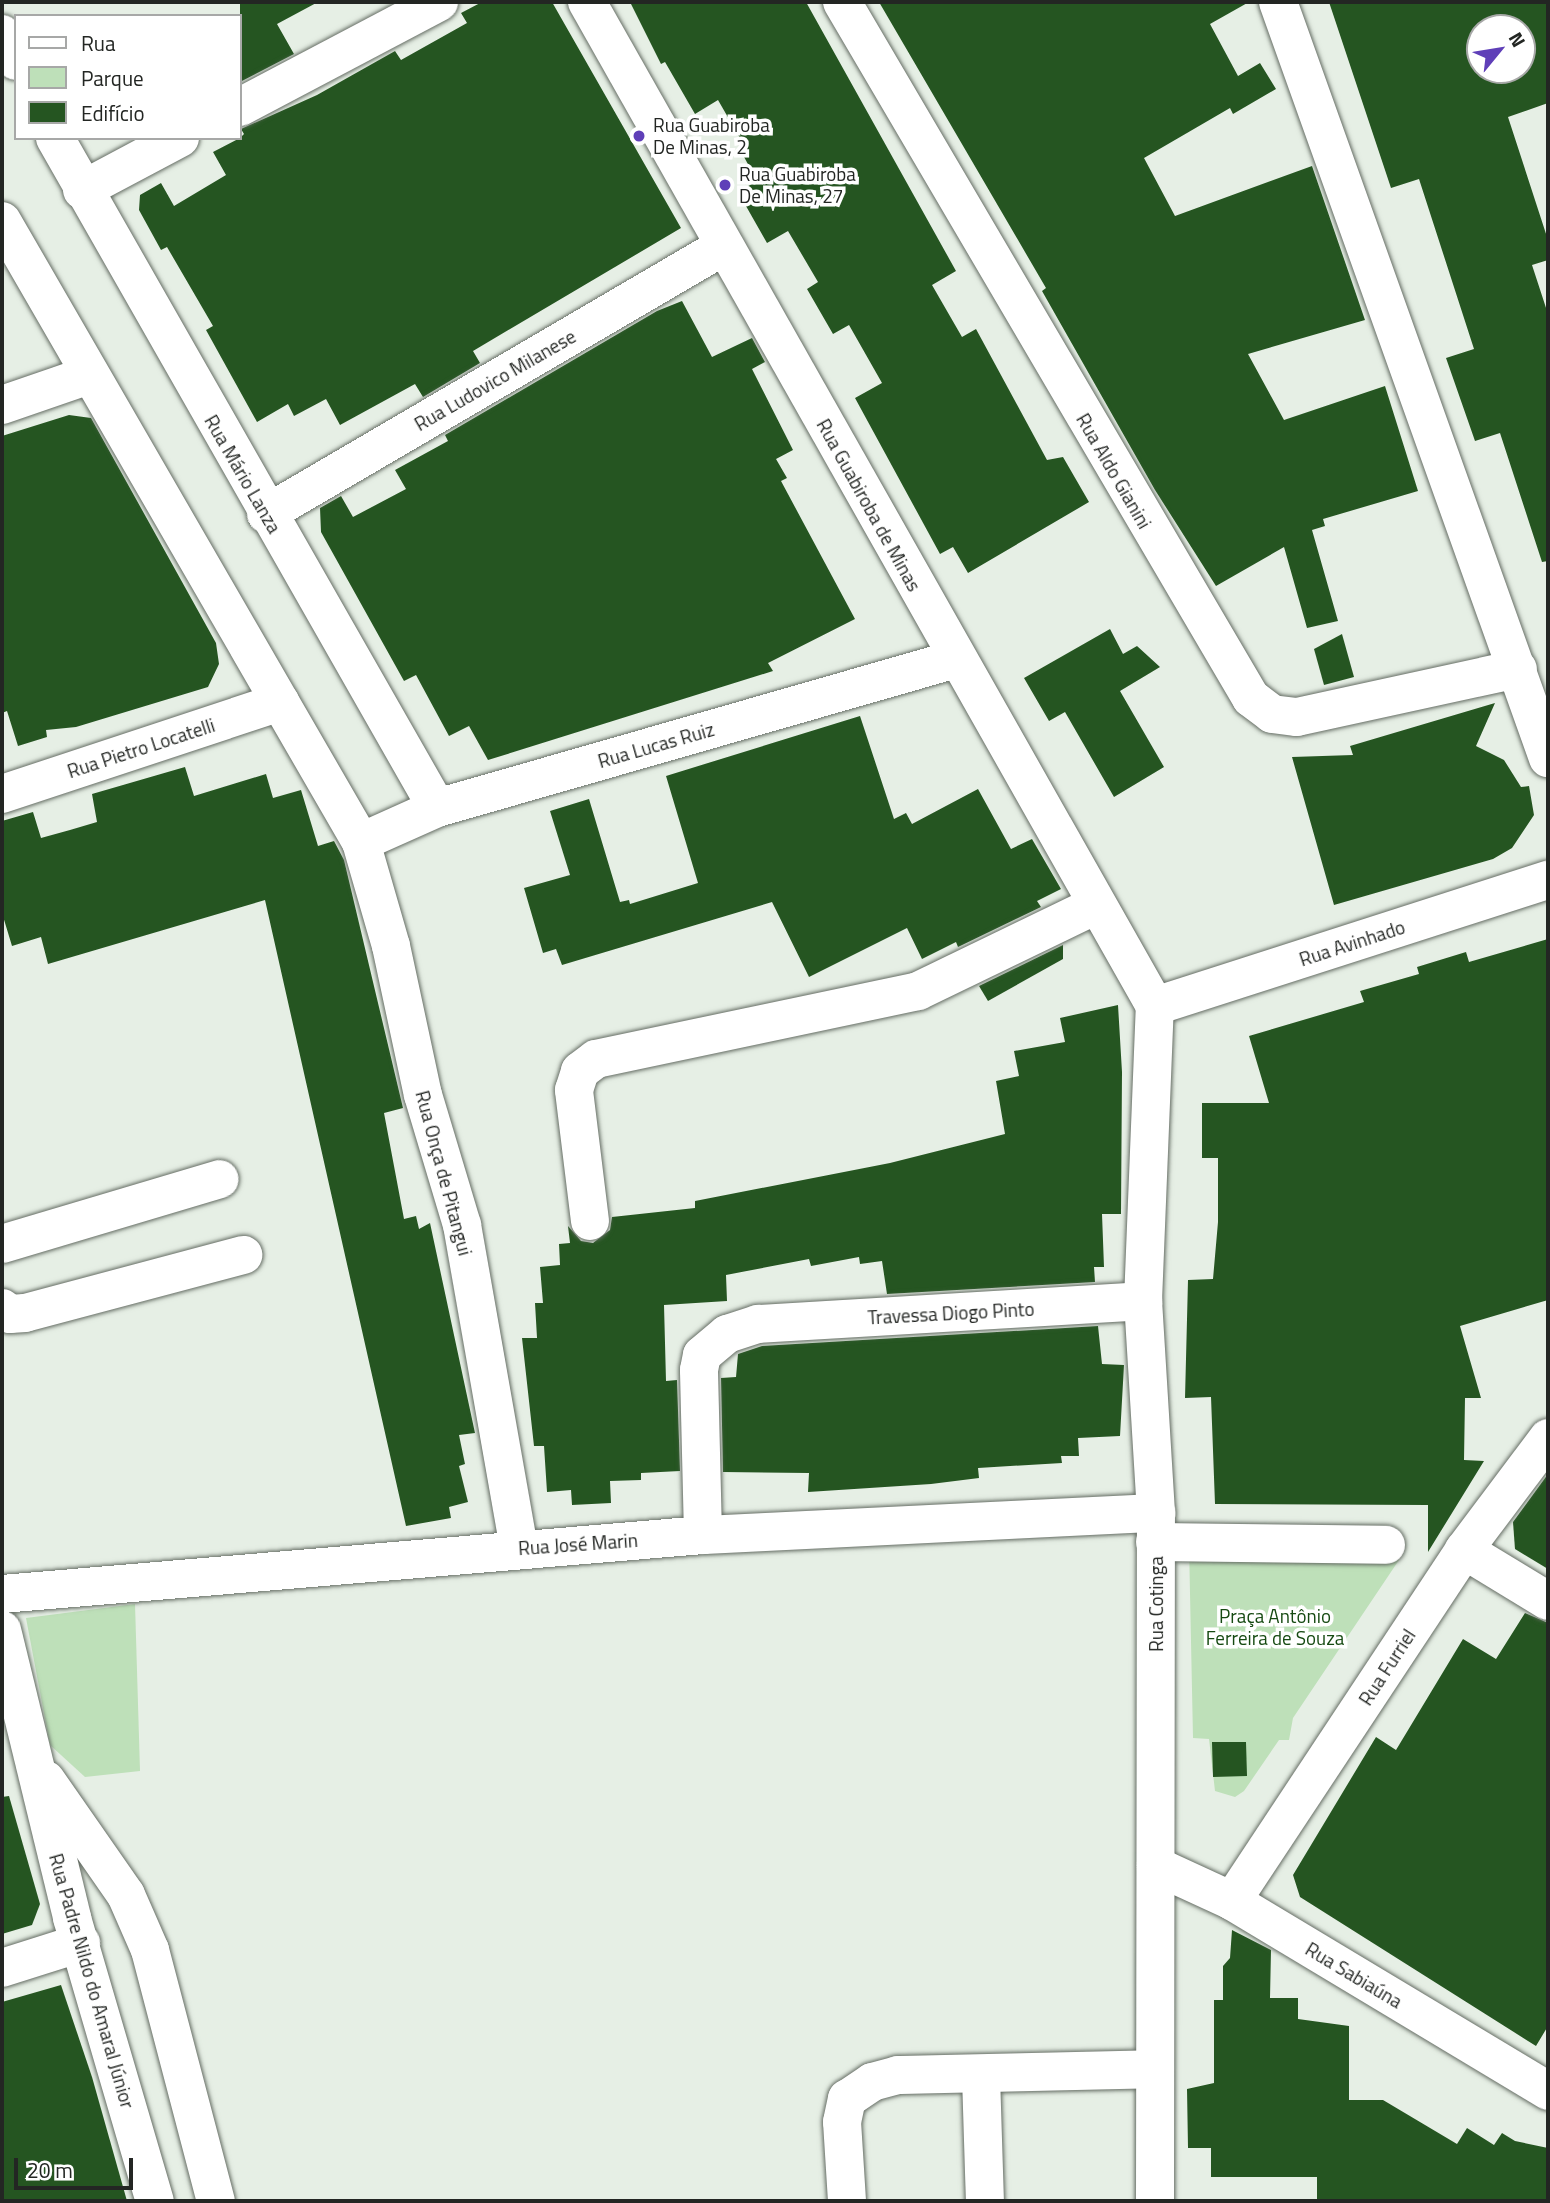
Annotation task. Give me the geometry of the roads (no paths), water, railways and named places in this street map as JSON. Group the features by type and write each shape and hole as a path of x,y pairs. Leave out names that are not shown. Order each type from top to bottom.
{"street":[{"path":"242,106 439,2"},
{"name":"Rua Guabiroba de Minas","path":"587,2 956,659 1155,1006"},
{"name":"Rua Aldo Gianini","path":"842,2 1251,698 1272,714 1297,717 1518,669"},
{"path":"1278,2 1548,758"},
{"path":"2,34 14,57"},
{"name":"Rua Mário Lanza","path":"56,140 266,514 437,808"},
{"path":"82,190 176,140"},
{"path":"2,221 361,842"},
{"name":"Rua Ludovico Milanese","path":"266,514 724,246"},
{"path":"2,405 89,375"},
{"name":"Rua Lucas Ruiz","path":"361,842 437,808 956,659"},
{"name":"Rua Pietro Locatelli","path":"2,794 280,702"},
{"name":"Rua Onça de Pitangui","path":"361,842 391,946 423,1095 461,1226 519,1548"},
{"name":"Rua Avinhado","path":"1155,1006 1548,880"},
{"path":"590,1221 574,1090 580,1071 596,1059 918,991 1096,905"},
{"name":"Rua Cotinga","path":"1155,1006 1143,1301 1156,1528 1155,2201"},
{"path":"2,1244 220,1178"},
{"path":"2,1308 10,1314 25,1313 243,1255"},
{"name":"Travessa Diogo Pinto","path":"703,1535 702,1355 727,1334 758,1324 1143,1301"},
{"name":"Rua Furriel","path":"1232,1901 1464,1550 1548,1438"},
{"name":"Rua José Marin","path":"2,1594 519,1548 703,1535 1156,1528 1386,1545"},
{"path":"1464,1550 1548,1601"},
{"name":"Rua Padre Nildo do Amaral Júnior","path":"2,1630 32,1760 155,2201"},
{"name":"Rua Padre Nildo do Amaral Júnior","path":"32,1760 126,1895 150,1950 216,2201"},
{"name":"Rua Sabiaúna","path":"1156,1866 1232,1901 1548,2091"},
{"path":"2,1968 82,1943"},
{"path":"847,2201 842,2122 847,2099 872,2082 898,2075 981,2076 1155,2068"},
{"path":"981,2076 985,2201"}],"place":[{"name":"Rua Guabiroba De Minas, 2","path":"639,136"},
{"name":"Rua Guabiroba De Minas, 27","path":"725,185"}],"park label":[{"name":"Praça Antônio Ferreira de Souza","path":"1275,1627"}]}
